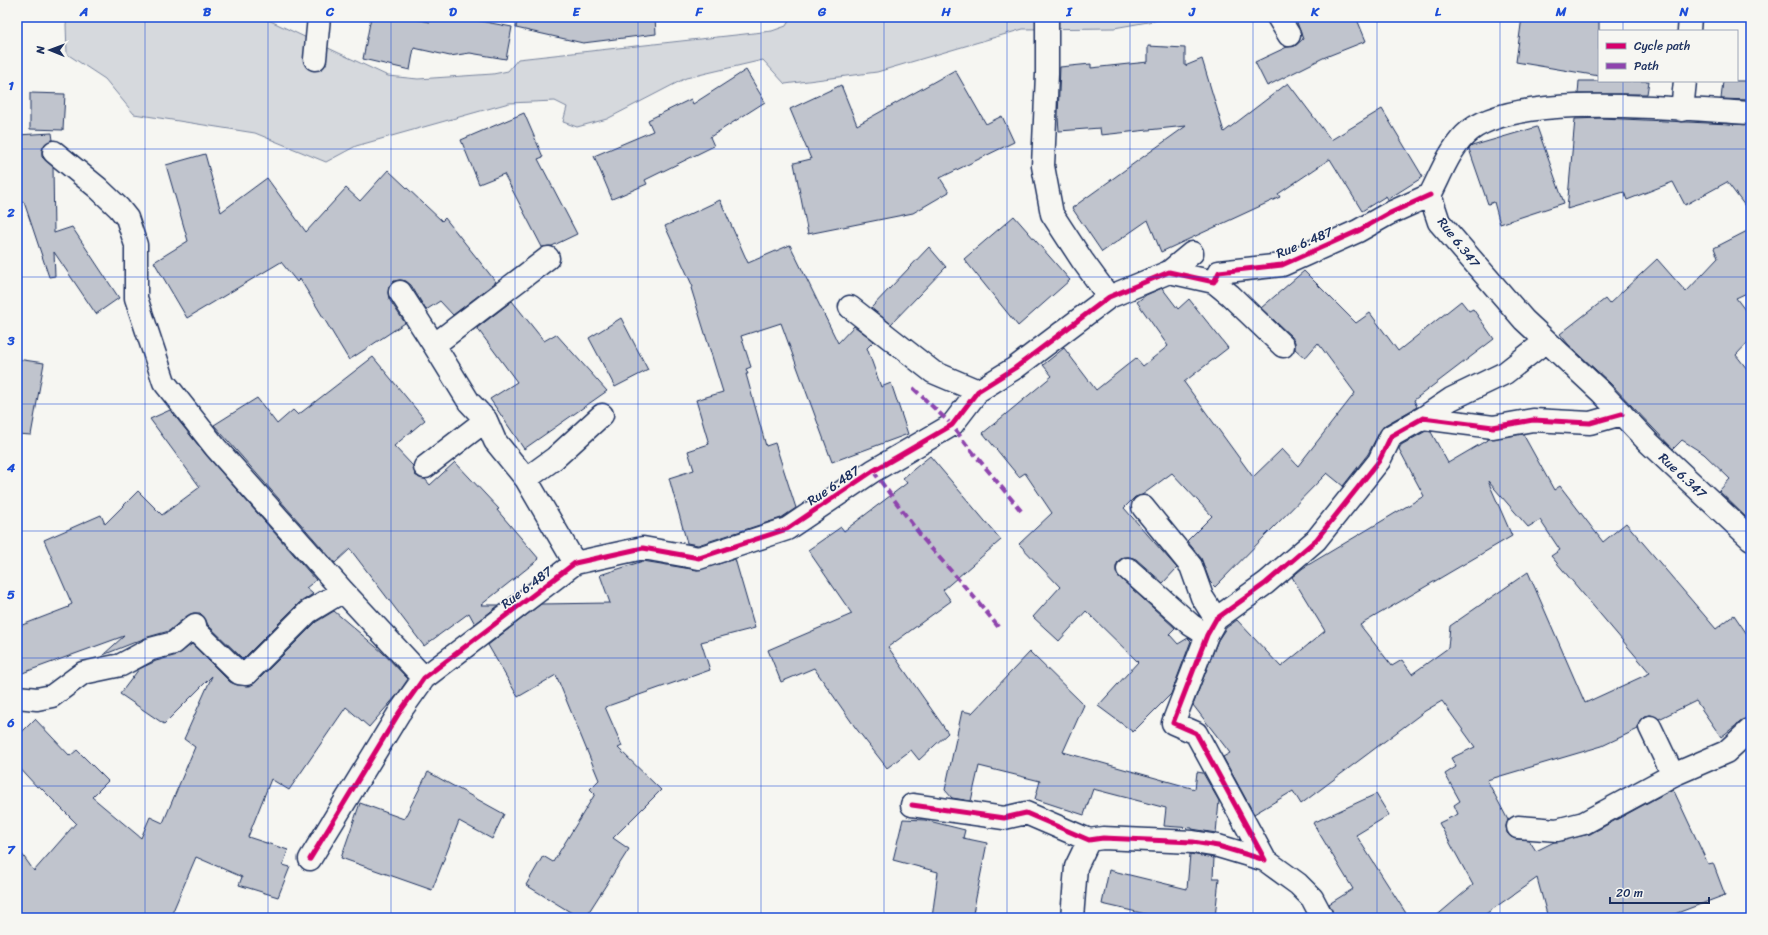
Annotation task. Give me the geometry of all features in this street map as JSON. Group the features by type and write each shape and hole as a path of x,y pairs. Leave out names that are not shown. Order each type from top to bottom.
{"street":[{"path":"315,59 319,17"},
{"path":"1047,17 1047,74 1043,166 1052,214 1082,260 1109,297"},
{"path":"1689,30 1690,17"},
{"path":"1682,110 1685,82"},
{"path":"1430,195 1446,164 1465,135 1478,125 1497,116 1538,109 1598,105 1751,113"},
{"path":"54,152 98,188 127,218 136,246 136,298 164,382 216,448 343,591 424,678"},
{"name":"Rue 6.487","path":"1214,282 1219,272 1282,266 1358,231 1388,214 1430,195"},
{"name":"Rue 6.347","path":"1430,195 1439,222 1497,290 1546,341 1601,392 1648,442 1751,539"},
{"name":"Rue 6.487","path":"310,859 399,713 424,678 575,563 643,548 699,558 787,530 873,471 952,424 978,391 1015,368 1109,297 1168,272 1192,253"},
{"path":"434,345 548,258"},
{"path":"1168,272 1214,282 1230,295 1283,346"},
{"path":"400,292 469,402 486,420 495,441 526,479 575,563"},
{"path":"850,307 933,372 978,391"},
{"path":"1265,860 1196,733 1173,724 1212,627 1316,540 1380,461 1391,436 1423,418 1451,399 1505,373 1546,341"},
{"path":"1423,418 1493,427 1533,420 1590,422 1622,414"},
{"path":"526,479 555,458 602,415"},
{"path":"426,467 486,420"},
{"path":"1143,507 1191,566 1212,627"},
{"path":"1128,569 1191,625 1212,627"},
{"path":"17,697 37,699 52,696 83,673 121,665 151,649 174,642 195,625 196,631 239,673 246,674 308,612 343,591"},
{"path":"1650,727 1673,775"},
{"path":"1518,827 1557,830 1584,823 1673,775 1726,752 1751,729"},
{"path":"912,805 1004,818 1026,813 1089,840 1103,838 1193,842 1218,846 1265,860 1298,884 1312,898 1321,915"},
{"path":"1072,918 1076,867 1089,840"}],"shaded area":[{"path":"69,17 262,17 388,76 418,79 493,74 508,71 518,59 772,31 786,26 791,17 1176,17 1114,28 1023,29 877,72 785,84 763,60 686,78 607,119 577,127 563,122 567,107 555,101 509,103 356,146 326,162 255,133 134,114 105,79 67,54 66,24"}],"building":[{"path":"371,17 405,17 430,22 431,17 459,17 512,27 506,59 470,53 450,56 414,48 410,70 363,59"},
{"path":"517,17 655,17 656,34 583,43 516,28"},
{"path":"1295,17 1356,17 1366,41 1323,58 1267,86 1255,62 1287,47 1295,46 1303,39"},
{"path":"1522,17 1599,17 1598,76 1516,62"},
{"path":"1148,46 1185,48 1185,66 1202,59 1224,132 1288,83 1331,140 1382,109 1423,177 1388,199 1386,196 1362,211 1330,159 1278,194 1280,197 1161,252 1148,220 1102,252 1072,208 1186,126 1101,135 1100,128 1059,131 1058,117 1060,67 1091,64 1091,68 1148,62"},
{"path":"746,70 765,102 710,137 714,146 645,180 647,184 612,199 594,156 653,131 648,120 691,99 693,104"},
{"path":"955,70 986,124 1002,116 1014,142 940,178 949,192 913,213 808,234 794,163 811,159 790,109 841,85 857,125"},
{"path":"1579,81 1649,82 1647,94 1578,94"},
{"path":"1751,81 1751,100 1721,99 1723,82"},
{"path":"30,93 65,94 63,130 30,129"},
{"path":"524,113 543,157 538,159 577,234 552,246 542,247 504,174 479,184 461,140"},
{"path":"1601,118 1751,125 1751,214 1727,182 1685,205 1673,182 1627,200 1624,192 1567,209 1575,119"},
{"path":"1537,127 1564,203 1500,224 1494,202 1488,204 1469,149 1472,146"},
{"path":"52,133 53,140 45,144 42,150 42,157 53,167 54,233 72,227 119,298 96,314 54,252 55,276 49,277 24,202 17,203 17,135"},
{"path":"205,154 221,212 267,178 306,232 346,188 360,201 388,170 442,221 445,218 496,282 453,315 440,301 426,310 411,285 406,281 394,281 389,287 389,299 405,323 349,360 300,279 297,282 281,262 187,318 154,262 188,241 166,165"},
{"path":"720,200 748,263 790,245 838,343 854,326 874,341 867,348 881,387 891,383 908,434 832,462 781,323 741,336 751,367 746,369 748,374 746,374 766,446 775,443 796,508 781,518 698,545 687,543 669,478 694,470 688,451 709,444 696,400 723,392 691,288 693,287 665,226"},
{"path":"1014,216 1070,280 1018,326 964,259"},
{"path":"1751,229 1751,291 1736,298 1751,318 1751,339 1736,355 1751,374 1751,522 1719,491 1730,479 1704,454 1682,440 1673,449 1610,383 1568,344 1560,334 1605,299 1609,304 1657,259 1686,292 1718,258 1714,248"},
{"path":"929,247 946,267 891,324 871,308"},
{"path":"1304,271 1356,323 1370,313 1398,351 1461,301 1469,311 1473,309 1494,339 1414,400 1417,407 1385,425 1380,431 1368,454 1343,486 1327,473 1215,587 1210,582 1201,558 1187,541 1212,516 1172,473 1142,495 1135,497 1124,508 1177,568 1163,583 1136,559 1124,557 1118,561 1116,573 1175,628 1169,634 1178,644 1188,638 1191,641 1171,694 1133,732 1098,706 1138,662 1086,611 1059,641 1033,617 1060,587 1019,544 1052,513 1025,473 1019,477 983,433 1052,376 1043,365 1064,348 1096,390 1136,358 1143,366 1168,346 1137,302 1146,295 1162,288 1178,309 1189,299 1228,348 1184,382 1253,477 1282,449 1298,466 1355,393 1318,343 1305,358 1295,349 1295,342 1292,337 1261,308"},
{"path":"512,301 544,341 556,334 607,391 524,449 490,399 517,382 477,328"},
{"path":"621,318 648,370 615,387 589,338"},
{"path":"373,357 425,420 394,446 413,466 415,475 425,479 430,485 455,462 499,509 497,510 539,559 481,605 499,605 475,624 469,613 424,646 350,549 335,563 214,425 257,398 277,424 293,410 298,415"},
{"path":"17,359 44,363 31,435 17,434"},
{"path":"170,410 207,456 316,580 306,588 313,594 299,603 243,659 208,625 200,613 193,613 169,631 148,637 103,655 124,636 17,675 17,627 69,607 68,606 72,604 44,540 101,515 105,524 138,491 162,515 200,487 150,419"},
{"path":"1426,431 1431,432 1448,463 1489,439 1523,434 1554,490 1560,486 1603,542 1626,523 1716,629 1734,615 1751,640 1751,717 1743,720 1721,737 1696,701 1659,719 1651,715 1644,716 1640,720 1638,729 1602,746 1487,780 1508,820 1506,826 1507,833 1511,837 1517,839 1529,840 1536,851 1554,842 1590,834 1673,789 1708,864 1713,863 1725,895 1664,918 1548,918 1537,878 1480,918 1434,918 1473,885 1439,823 1458,814 1454,805 1460,801 1445,774 1456,767 1451,758 1475,747 1442,701 1425,711 1301,804 1293,791 1254,814 1223,757 1230,753 1193,705 1218,640 1226,628 1237,620 1281,667 1325,631 1292,577 1303,568 1424,496 1399,449 1401,445","holes":["1488,481 1528,527 1540,520 1560,550 1551,556 1650,673 1585,703 1528,572 1450,626 1448,648 1412,674 1402,660 1392,666 1360,625 1512,536"]},
{"path":"930,456 1001,540 943,590 951,601 888,647 948,733 919,760 911,750 887,768 855,727 814,668 781,682 768,650 852,614 808,550 841,527 844,531 907,483 903,478"},
{"path":"735,559 755,628 701,642 710,670 605,707 622,746 618,748 661,790 613,838 629,849 585,918 580,918 526,885 543,856 553,862 595,794 590,789 599,780 556,675 518,697 488,645 541,604 610,603 600,575 643,561 697,570"},
{"path":"334,611 382,652 408,679 397,695 369,727 346,707 289,790 271,779 248,837 288,850 283,865 290,867 278,897 239,885 242,877 196,857 170,918 17,918 17,847 34,871 76,823 39,786 37,787 17,765 17,737 35,719 70,756 77,750 108,781 92,797 141,838 150,817 163,823 195,747 184,739 212,676 164,724 120,694 139,669 156,661 177,655 192,644 230,682 237,685 250,686 255,683 316,622"},
{"path":"1030,652 1084,705 1063,752 1195,789 1197,772 1203,773 1219,801 1216,833 1192,828 1164,826 1166,808 1093,789 1084,815 1035,799 1040,781 979,766 971,801 952,798 945,790 962,711 972,713"},
{"path":"428,772 504,814 492,839 459,821 432,890 341,858 360,803 404,819"},
{"path":"1376,794 1389,815 1356,835 1409,918 1333,918 1332,910 1329,904 1353,889 1313,823"},
{"path":"903,819 925,820 965,830 963,838 987,843 972,918 932,918 938,872 893,860"},
{"path":"1190,854 1214,858 1213,878 1219,878 1215,918 1163,918 1102,904 1109,870 1187,889"}],"marked path":[{"path":"913,388 952,425 1022,512"},
{"path":"873,471 924,540 999,628"}],"cycle path":[{"path":"310,859 399,713 424,678 575,563 643,548 699,558 787,529 873,471 952,425 978,391 1015,368 1109,297 1169,272 1214,282 1219,272 1282,265 1358,231 1388,214 1430,195"},
{"path":"912,805 1004,818 1026,813 1089,840 1103,838 1193,842 1218,846 1265,860 1196,733 1173,723 1207,635 1216,619 1266,583 1316,540 1379,461 1391,436 1423,418 1493,427 1533,420 1590,423 1622,414"}]}
